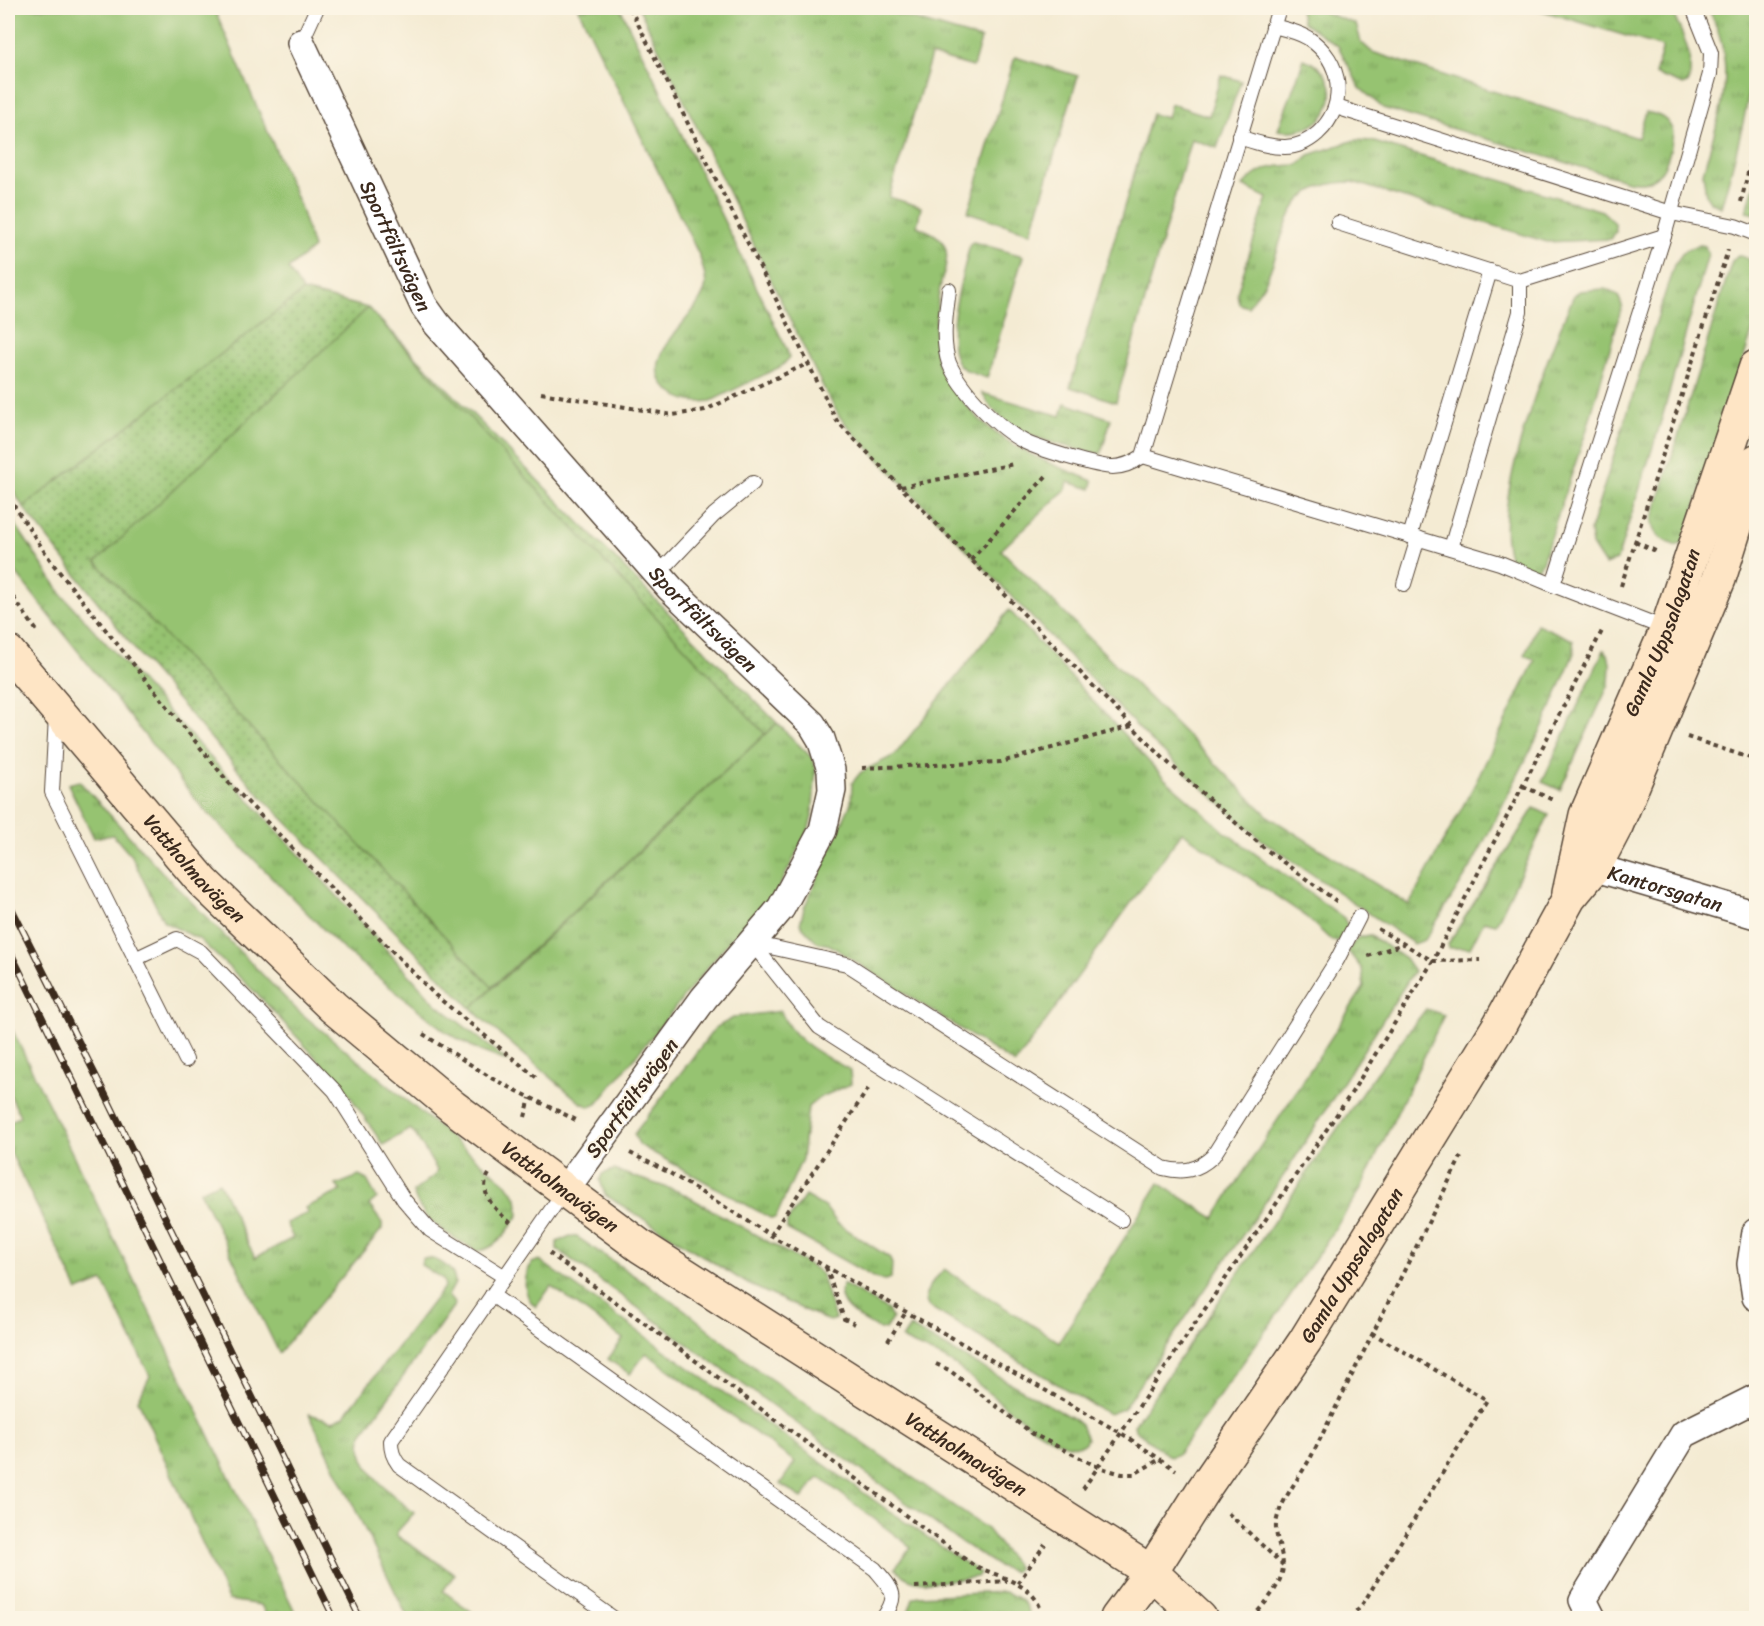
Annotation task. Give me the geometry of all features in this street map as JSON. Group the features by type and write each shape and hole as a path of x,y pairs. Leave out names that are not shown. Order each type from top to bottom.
{"main road":[{"name":"Gamla Uppsalagatan","path":"1584,865 1586,815 1667,629 1756,367"},
{"name":"Gamla Uppsalagatan","path":"1117,1618 1151,1572 1203,1490 1311,1332 1500,1024 1569,898 1584,865 1616,826 1719,579 1756,461"},
{"name":"Vattholmavägen","path":"8,652 203,882 333,1007 453,1107 640,1246 1151,1572 1200,1618"}],"street":[{"name":"Sportfältsvägen","path":"301,43 424,306 436,324 658,574 812,724 822,739 831,770 832,790 823,830 781,908 704,998 565,1190"},
{"name":"Kantorsgatan","path":"1584,865 1756,915"},
{"path":"1756,1232 1751,1264 1756,1297"},
{"path":"1592,1618 1583,1600 1684,1434 1756,1398"}],"lane":[{"path":"301,43 316,8"},
{"path":"949,290 945,338 948,361 958,378 996,421 1026,442 1114,467 1125,466 1143,456 1279,8"},
{"path":"1552,585 1664,236 1712,62 1693,8"},
{"path":"1239,137 1287,147 1309,141 1326,125 1336,106 1340,84 1331,60 1309,39 1273,26"},
{"path":"1336,106 1671,213 1735,226 1756,234"},
{"path":"1338,223 1520,281 1664,236"},
{"path":"1404,584 1414,537 1490,271"},
{"path":"1451,548 1520,312 1520,281"},
{"path":"1143,456 1500,563 1667,629"},
{"path":"658,574 714,515 753,483"},
{"path":"57,711 52,792 186,1060"},
{"path":"752,943 847,964 1162,1168 1183,1172 1193,1170 1212,1156 1337,960 1359,917"},
{"path":"135,959 177,939 201,952 335,1091 404,1200 430,1230 505,1277"},
{"path":"752,943 819,1027 1121,1220"},
{"path":"565,1190 391,1441 392,1453 399,1465 613,1618"},
{"path":"492,1295 875,1569 892,1589 893,1605 883,1618"}],"path":[{"path":"630,8 837,421 1164,759 1264,848 1359,917 1433,961 1480,960"},
{"path":"1121,1433 1352,1092 1433,961 1614,608 1735,226 1754,159 1756,139"},
{"path":"540,393 673,415 705,410 807,364"},
{"path":"901,488 1065,454"},
{"path":"971,560 1065,454"},
{"path":"8,497 53,564 228,782 435,995 537,1077"},
{"path":"8,590 42,637"},
{"path":"831,770 1001,762 1132,726"},
{"path":"1680,735 1756,760"},
{"path":"415,1028 441,1048 530,1098 563,1112 604,1135 622,1149 669,1172 771,1235 1121,1433 1160,1459 1134,1474 1122,1474 1098,1467 1033,1434 949,1370 936,1364"},
{"path":"771,1235 882,1068"},
{"path":"524,1119 530,1098"},
{"path":"1252,1618 1281,1576 1283,1565 1277,1542 1276,1522 1284,1503 1311,1457 1466,1149"},
{"path":"486,1178 487,1194 493,1207 514,1226"},
{"path":"540,1247 974,1564 1007,1581"},
{"path":"826,1267 844,1319 855,1324"},
{"path":"888,1341 906,1312"},
{"path":"1350,1618 1364,1602 1486,1400 1372,1333"},
{"path":"892,1589 1007,1581 1018,1583 1035,1597 1042,1612 1042,1618"},
{"path":"1257,1613 1260,1618"}],"green space":[{"path":"8,8 214,8 300,206 313,248 288,269 303,291 23,507 8,482"},
{"path":"578,8 620,8 787,350 789,358 782,366 711,401 685,400 671,392 661,380 658,367 662,354 700,301 706,281 700,257"},
{"path":"639,8 876,8 981,39 973,67 931,55 889,197 921,207 917,226 937,236 945,247 946,262 938,297 935,338 937,357 944,376 965,404 996,433 1032,455 1093,481 1091,489 1068,482 1066,489 1001,550 1269,817 1409,905 1477,780 1535,660 1525,655 1537,624 1573,640 1574,653 1545,722 1471,867 1425,940 1414,944 1262,840 1206,791 1150,740 839,416"},
{"path":"1313,8 1356,24 1361,42 1372,52 1638,138 1646,112 1659,116 1669,123 1673,132 1666,162 1662,170 1649,180 1628,181 1383,108 1360,88 1338,46 1303,22 1300,10"},
{"path":"1533,8 1670,8 1683,35 1688,53 1689,82 1683,85 1655,74 1663,47"},
{"path":"1708,8 1756,8 1753,60 1746,109 1721,207 1711,203 1706,195 1703,173 1720,109 1725,71 1718,30"},
{"path":"1015,57 1078,76 1031,233 968,212"},
{"path":"1304,59 1319,68 1328,79 1331,92 1330,105 1323,116 1312,125 1297,130 1278,130"},
{"path":"1221,75 1241,81 1217,148 1191,139 1116,402 1070,387 1152,114 1167,118 1171,104 1209,116"},
{"path":"1355,140 1371,141 1602,211 1615,223 1616,232 1611,239 1547,242 1353,182 1330,184 1314,190 1301,199 1292,211 1264,284 1248,307 1239,304 1237,293 1267,198 1243,186 1255,174 1268,168 1298,165 1309,155"},
{"path":"1756,180 1756,214 1746,212"},
{"path":"973,242 1023,256 987,378 971,373 958,363 952,338 956,305 970,244"},
{"path":"1700,245 1705,246 1708,254 1662,418 1617,560 1605,565 1592,545 1590,531 1674,265 1685,250"},
{"path":"1738,255 1756,262 1756,320 1684,543 1676,546 1656,534 1652,521 1732,261"},
{"path":"1604,289 1616,294 1622,306 1587,429 1542,562 1538,569 1531,570 1510,559 1505,534 1507,502 1514,466 1537,388 1574,295 1580,291"},
{"path":"303,291 368,308 777,723 471,1008 259,794 144,661 23,507"},
{"path":"368,308 765,734 492,987 96,562"},
{"path":"982,393 1061,416 1065,403 1111,419 1101,454 1051,442 1018,429 991,407"},
{"path":"8,513 62,595 435,1003 509,1062 480,1051 446,1032 344,950 200,805 8,563"},
{"path":"1009,610 1165,779 1225,832 1344,918 1348,927 1339,941 1332,941 1304,915 1182,832 1015,1064 830,945 817,942 800,924 804,908 851,803 852,783 861,772 895,755"},
{"path":"1604,650 1608,654 1610,663 1609,684 1560,790 1542,782"},
{"path":"777,723 813,759 816,769 812,817 808,831 774,897 729,941 597,1104 590,1107 580,1102 471,1008"},
{"path":"79,781 162,872 296,1009 507,1184 517,1198 519,1215 496,1243 477,1251 430,1220 417,1203 413,1192 435,1175 437,1170 415,1134 410,1129 383,1145 346,1090 259,996 199,939 164,922 132,857 113,835 94,838 68,784"},
{"path":"1534,808 1549,815 1496,924 1484,921 1470,948 1449,948 1448,944"},
{"path":"1369,935 1405,958 1414,971 1286,1172 1123,1409 1109,1414 928,1306 927,1291 944,1269 1059,1342 1159,1183 1214,1218 1364,987 1362,969 1348,951 1357,938"},
{"path":"1426,1009 1444,1015 1358,1194 1286,1302 1178,1454 1170,1457 1135,1430 1134,1425 1366,1087"},
{"path":"781,1011 792,1031 800,1039 850,1070 851,1084 819,1098 808,1107 802,1159 776,1217 772,1219 645,1148 639,1144 634,1134 715,1028 735,1017"},
{"path":"8,1021 298,1618 268,1618 261,1605 228,1600 138,1400 150,1376 103,1281 78,1291 8,1147 8,1124 20,1116 8,1090"},
{"path":"614,1170 680,1192 816,1269 821,1274 835,1319 830,1321 824,1319 748,1284 605,1195 600,1180 602,1174"},
{"path":"359,1176 367,1180 377,1198 369,1205 382,1223 382,1229 279,1353 200,1191 219,1182 255,1258 293,1238 286,1223 308,1213 305,1208 341,1191 336,1185"},
{"path":"805,1196 826,1208 837,1223 890,1258 891,1278 877,1279 787,1229 787,1222"},
{"path":"570,1236 577,1237 685,1310 759,1371 987,1529 1018,1568 1014,1572 998,1566 956,1539 557,1249 557,1242"},
{"path":"423,1258 434,1259 449,1268 455,1283 448,1296 455,1304 362,1434 361,1446 369,1469 386,1489 414,1513 397,1532 397,1536 455,1574 443,1591 472,1612 469,1618 408,1618 309,1414 333,1421 344,1416 445,1286 443,1279 421,1265"},
{"path":"539,1260 889,1511 980,1573 977,1577 933,1582 912,1580 903,1575 895,1568 911,1547 819,1477 802,1498 780,1484 795,1462 646,1353 630,1374 608,1359 623,1339 551,1286 536,1307 528,1297 525,1286 532,1263"},
{"path":"843,1284 888,1310 892,1319 885,1329 880,1330 866,1322 846,1306 842,1300"},
{"path":"910,1327 1074,1419 1081,1425 1087,1439 1083,1445 1069,1445 1036,1429 956,1366 902,1339"},
{"path":"1004,1592 1021,1601 1027,1609 1029,1618 910,1618 907,1616 913,1598 918,1596"}],"railway":[{"path":"8,901 107,1098 360,1618"},
{"path":"8,947 334,1618"}]}
